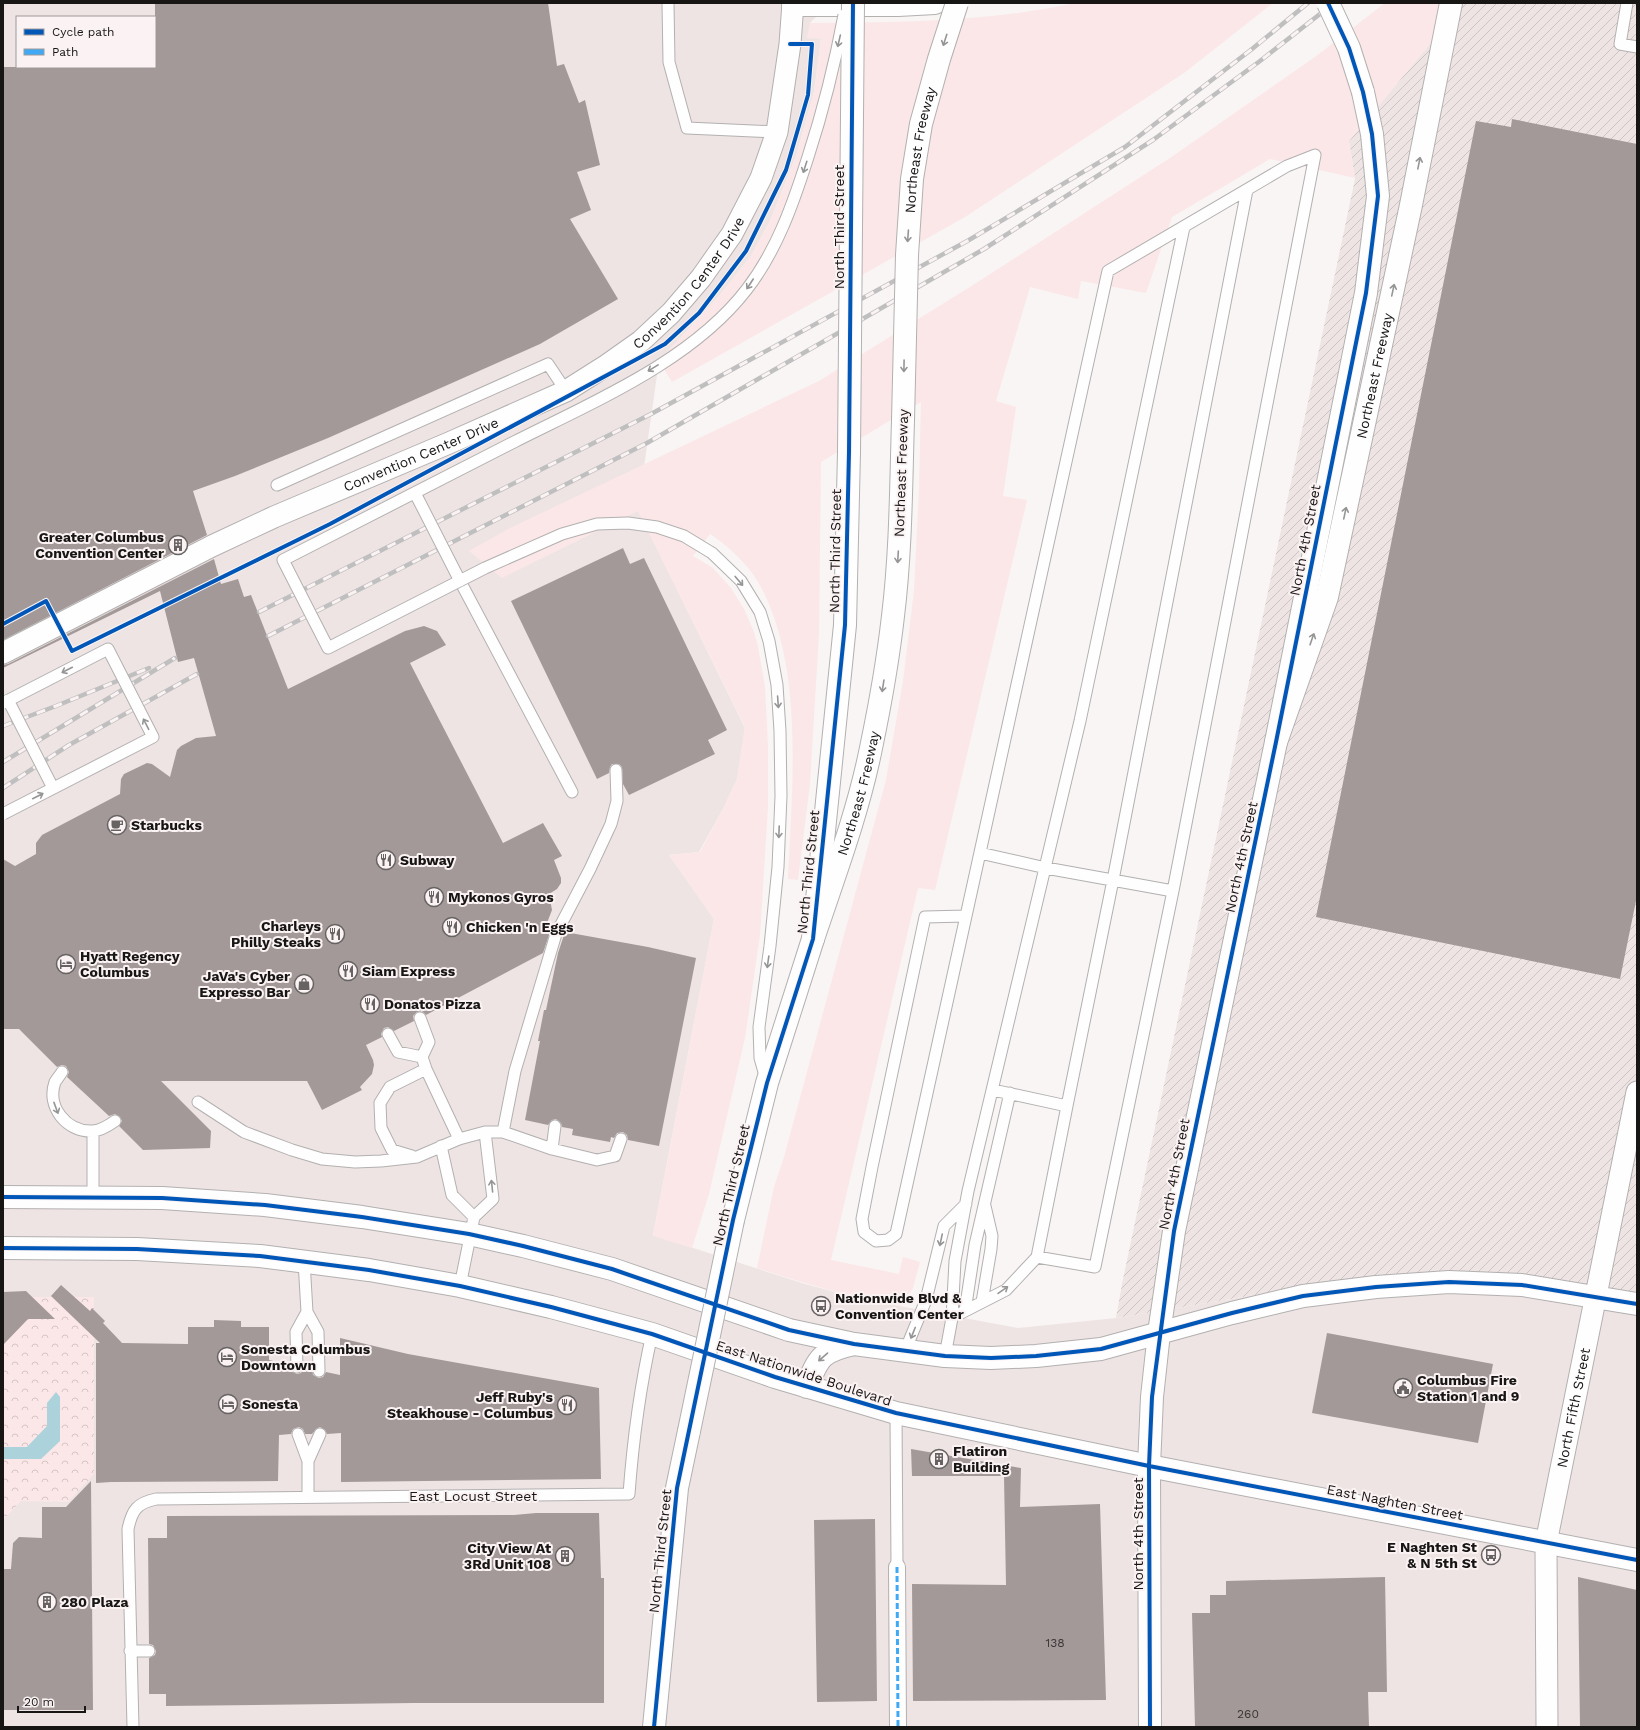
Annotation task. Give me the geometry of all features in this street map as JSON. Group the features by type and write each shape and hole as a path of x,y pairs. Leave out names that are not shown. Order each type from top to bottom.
{"main road":[{"name":"North Third Street","path":"654,1727 677,1488 734,1220 767,1084 813,939 844,625 849,452 853,3"},
{"path":"793,4 898,5 935,3"},
{"name":"Northeast Freeway","path":"813,939 858,801 882,695 893,617 898,556 907,254 912,179 921,124 939,59 957,3"},
{"name":"North 4th Street","path":"1150,1727 1149,1466 1152,1397 1159,1333 1174,1231 1276,742 1366,293 1378,196 1372,134 1363,92 1349,48 1328,3"},
{"name":"Northeast Freeway","path":"1276,742 1327,597 1411,205 1451,3"},
{"path":"3,1197 93,1196 162,1198 265,1205 362,1217 471,1226 523,1246 612,1269 789,1330 854,1344 905,1352 945,1356 991,1358 1036,1356 1101,1349 1303,1296 1376,1287 1449,1282 1522,1285 1596,1296 1637,1304"},
{"name":"East Nationwide Boulevard","path":"3,1248 137,1249 260,1256 369,1270 460,1286 551,1307 652,1334 775,1377 896,1413 1149,1466"},
{"path":"807,1387 815,1366 822,1356 854,1344"},
{"name":"East Naghten Street","path":"1149,1466 1637,1560"}],"street":[{"name":"Convention Center Drive","path":"3,653 212,546 274,517 449,443 566,391 607,365 640,341 671,313 701,278 732,234 761,178 777,132 788,63 793,4"},
{"name":"North Fifth Street","path":"1547,1727 1546,1543 1637,1092"},
{"path":"897,1567 898,1727"}],"lane":[{"path":"668,3 669,62 687,128 777,132"},
{"path":"767,1084 760,1058 759,1027 770,946 778,867 781,796 780,731 777,685 769,641 760,612 741,582 712,553 684,536 657,527 628,522 597,524 562,534 485,568 328,648 283,560 619,389 681,352 718,321 747,290 773,249 795,200 819,121 839,42 847,3"},
{"path":"1627,3 1620,44 1637,47"},
{"path":"966,916 925,917 873,1159 862,1219 864,1232 876,1241 888,1240 896,1234 1108,271 1286,166 1315,155 1173,891 1095,1267 1037,1257"},
{"path":"952,1318 1006,1290 1037,1257 1113,880 1247,190"},
{"path":"945,1356 952,1318 955,1261 966,1204 1080,721 1184,227"},
{"path":"277,484 548,364 566,391"},
{"path":"415,493 572,792"},
{"path":"3,814 153,737 108,649 6,702 53,788"},
{"path":"503,1132 515,1071 556,934 590,869 611,824 617,801 616,770"},
{"path":"980,853 1046,868 1173,891"},
{"path":"420,1018 429,1042 422,1057 426,1069 460,1139"},
{"path":"388,1034 398,1052 422,1057"},
{"path":"417,1157 392,1150 380,1128 380,1103 390,1087 426,1069"},
{"path":"62,1072 56,1082 53,1094 55,1106 60,1118 69,1126 81,1131 93,1132 105,1128 115,1121"},
{"path":"993,1090 1067,1106"},
{"path":"965,1311 975,1245 1010,1093"},
{"path":"198,1102 244,1132 292,1150 322,1158 374,1162 417,1157 460,1139 485,1132 503,1132 552,1149 597,1160 615,1156 621,1139"},
{"path":"552,1149 555,1126"},
{"path":"93,1132 93,1196"},
{"path":"460,1286 471,1226 493,1199 485,1132"},
{"path":"441,1146 452,1195 471,1226"},
{"path":"982,1302 992,1236 984,1203"},
{"path":"905,1352 926,1300 944,1226 966,1204"},
{"path":"304,1261 307,1312 318,1332 319,1371"},
{"path":"297,1366 296,1332 307,1312"},
{"name":"East Locust Street","path":"130,1651 128,1529 130,1518 135,1509 143,1501 156,1498 629,1494 634,1432 652,1334"},
{"path":"896,1413 897,1567"},
{"path":"298,1434 308,1461 308,1497"},
{"path":"308,1461 320,1434"},
{"path":"132,1727 130,1651 149,1651"}],"shaded area":[{"path":"3,3 830,3 810,23 821,39 814,92 796,156 770,221 751,256 719,296 659,361 638,510 745,728 737,779 723,809 699,852 669,855 714,919 653,1235 805,1284 862,1299 1018,1328 1116,1318 1350,1279 1637,1301 1637,1727 3,1727"},
{"path":"1464,3 1637,3 1637,1301 1350,1279 1116,1318 1355,179 1349,141"}],"green space":[{"path":"1075,3 1273,3 1184,73 965,217 672,382 659,361 719,296 751,256 770,221 796,156 814,92 821,39 807,38 810,23 943,20 1009,14"},
{"path":"1385,3 1464,3 1349,141 1355,178 1270,159 1172,217 1146,293 1081,281 1078,299 1030,287 996,401 1016,407 1003,496 1027,500 935,890 918,888 831,1260 899,1274 903,1257 920,1262 913,1288 901,1306 829,1290 757,1268 774,1187 784,1157 886,780 903,681 914,591 919,489 921,402 821,462 819,633 810,784 798,880 788,879 792,808 792,732 790,695 785,658 776,623 763,591 753,574 726,546 710,534 693,556 713,568 731,588 744,609 754,632 765,687 768,746 768,807 760,935 745,1038 709,1194 692,1248 653,1236 714,919 669,855 700,852 737,779 745,727 638,511 502,578 469,551 510,528 819,381 981,280 1170,158 1315,57"},
{"path":"3,1297 94,1297 94,1474 68,1502 21,1501 3,1520"}],"water":[{"path":"56,1392 60,1397 60,1441 41,1459 3,1459 3,1447 27,1447 47,1426 47,1403"}],"building":[{"name":"Greater Columbus Convention Center","path":"155,3 548,3 557,66 564,64 579,103 585,100 600,165 577,172 591,210 570,219 618,299 540,344 328,438 235,476 193,491 207,535 3,640 4,67 156,68"},
{"path":"1512,119 1637,144 1637,896 1620,979 1316,917 1476,121 1511,127"},
{"path":"623,548 630,564 644,558 727,730 708,740 715,754 629,795 623,784 622,767 619,764 612,764 609,773 597,779 511,601"},
{"path":"214,559 221,584 238,579 244,597 251,595 288,689 405,631 424,626 437,631 446,645 410,663 503,843 543,823 562,856 554,860 561,878 561,883 557,889 549,894 552,910 545,928 551,929 543,953 426,1015 422,1011 417,1012 413,1016 414,1021 394,1031 388,1027 384,1028 381,1034 382,1037 366,1045 374,1065 372,1074 360,1087 362,1090 322,1110 307,1081 161,1081 211,1131 210,1148 143,1150 119,1126 122,1121 120,1117 115,1114 109,1116 67,1077 69,1072 66,1066 62,1065 57,1067 19,1029 3,1029 3,859 15,866 36,854 36,843 42,835 120,794 121,779 124,774 147,763 152,764 170,777 177,750 181,746 196,738 216,736 194,658 178,662 160,591 3,668 3,665 8,664"},
{"path":"565,932 648,947 696,958 659,1146 628,1140 627,1135 623,1132 617,1133 614,1138 611,1137 610,1142 572,1135 573,1129 562,1127 561,1123 556,1119 552,1120 548,1125 525,1120 540,1041 538,1041 544,1010 546,1010 558,953"},
{"path":"61,1285 90,1311 92,1308 105,1321 103,1323 122,1343 188,1344 188,1327 214,1327 214,1320 241,1321 241,1327 269,1327 269,1360 290,1365 291,1371 297,1374 301,1373 304,1368 312,1369 313,1375 319,1378 323,1377 326,1372 340,1375 340,1338 408,1354 599,1388 601,1479 341,1482 341,1433 327,1434 325,1430 320,1427 312,1434 305,1434 303,1429 299,1427 293,1429 291,1434 279,1435 278,1481 96,1483 96,1343 100,1343 51,1296"},
{"path":"26,1291 55,1319 28,1319 3,1345 3,1292"},
{"name":"Columbus Fire Station 1 and 9","path":"1327,1333 1493,1364 1478,1443 1312,1413"},
{"path":"911,1449 1021,1468 1020,1507 1100,1504 1106,1700 913,1701 912,1584 1006,1585 1004,1476 912,1476"},
{"name":"280 Plaza","path":"91,1481 93,1710 3,1710 3,1569 11,1569 13,1543 19,1537 42,1538 42,1507 66,1507"},
{"path":"536,1513 599,1513 601,1578 604,1578 604,1703 414,1703 166,1706 166,1694 149,1694 149,1658 155,1655 156,1651 153,1645 149,1644 148,1538 167,1538 167,1516 514,1515"},
{"path":"875,1519 877,1701 817,1702 814,1520"},
{"path":"1385,1577 1387,1692 1368,1692 1369,1727 1195,1727 1192,1613 1210,1613 1210,1595 1226,1595 1226,1581"},
{"path":"1578,1577 1637,1590 1637,1727 1580,1727"}],"railway":[{"path":"259,612 651,414 969,240 1125,147 1252,49 1308,3"},
{"path":"268,636 647,443 984,249 1153,140 1260,61 1334,3"},
{"path":"3,762 175,658"},
{"path":"3,726 149,668"},
{"path":"3,788 69,745 197,674"}],"marked path":[{"path":"897,1567 898,1727"}],"cycle path":[{"path":"654,1727 677,1488 733,1220 767,1083 813,939 845,625 849,452 853,3"},
{"path":"1150,1727 1149,1466 1152,1397 1174,1231 1276,742 1366,293 1378,196 1372,134 1363,92 1349,48 1328,3"},
{"path":"3,624 46,601 72,651 330,524 665,344 699,313 746,251 786,170 808,95 812,44 790,44"},
{"path":"3,1197 162,1198 265,1205 362,1217 469,1234 612,1269 789,1330 854,1344 945,1356 991,1358 1036,1356 1101,1349 1232,1313 1303,1296 1376,1287 1449,1282 1522,1285 1637,1304"},
{"path":"3,1248 137,1249 260,1256 369,1270 460,1286 551,1307 652,1334 775,1377 896,1413 1149,1466 1637,1560"}],"place":[{"name":"Greater Columbus Convention Center","path":"178,545"},
{"name":"Starbucks","path":"117,825"},
{"name":"Subway","path":"386,860"},
{"name":"Mykonos Gyros","path":"434,897"},
{"name":"Chicken 'n Eggs","path":"452,927"},
{"name":"Charleys Philly Steaks","path":"335,934"},
{"name":"Hyatt Regency Columbus","path":"66,964"},
{"name":"Siam Express","path":"348,971"},
{"name":"JaVa's Cyber Expresso Bar","path":"304,984"},
{"name":"Donatos Pizza","path":"370,1004"},
{"name":"Nationwide Blvd & Convention Center","path":"821,1306"},
{"name":"Sonesta Columbus Downtown","path":"227,1357"},
{"name":"Columbus Fire Station 1 and 9","path":"1403,1388"},
{"name":"Sonesta","path":"228,1404"},
{"name":"Jeff Ruby's Steakhouse - Columbus","path":"567,1405"},
{"name":"Flatiron Building","path":"939,1459"},
{"name":"E Naghten St & N 5th St","path":"1491,1555"},
{"name":"City View At 3Rd Unit 108","path":"565,1556"},
{"name":"280 Plaza","path":"47,1602"}]}
